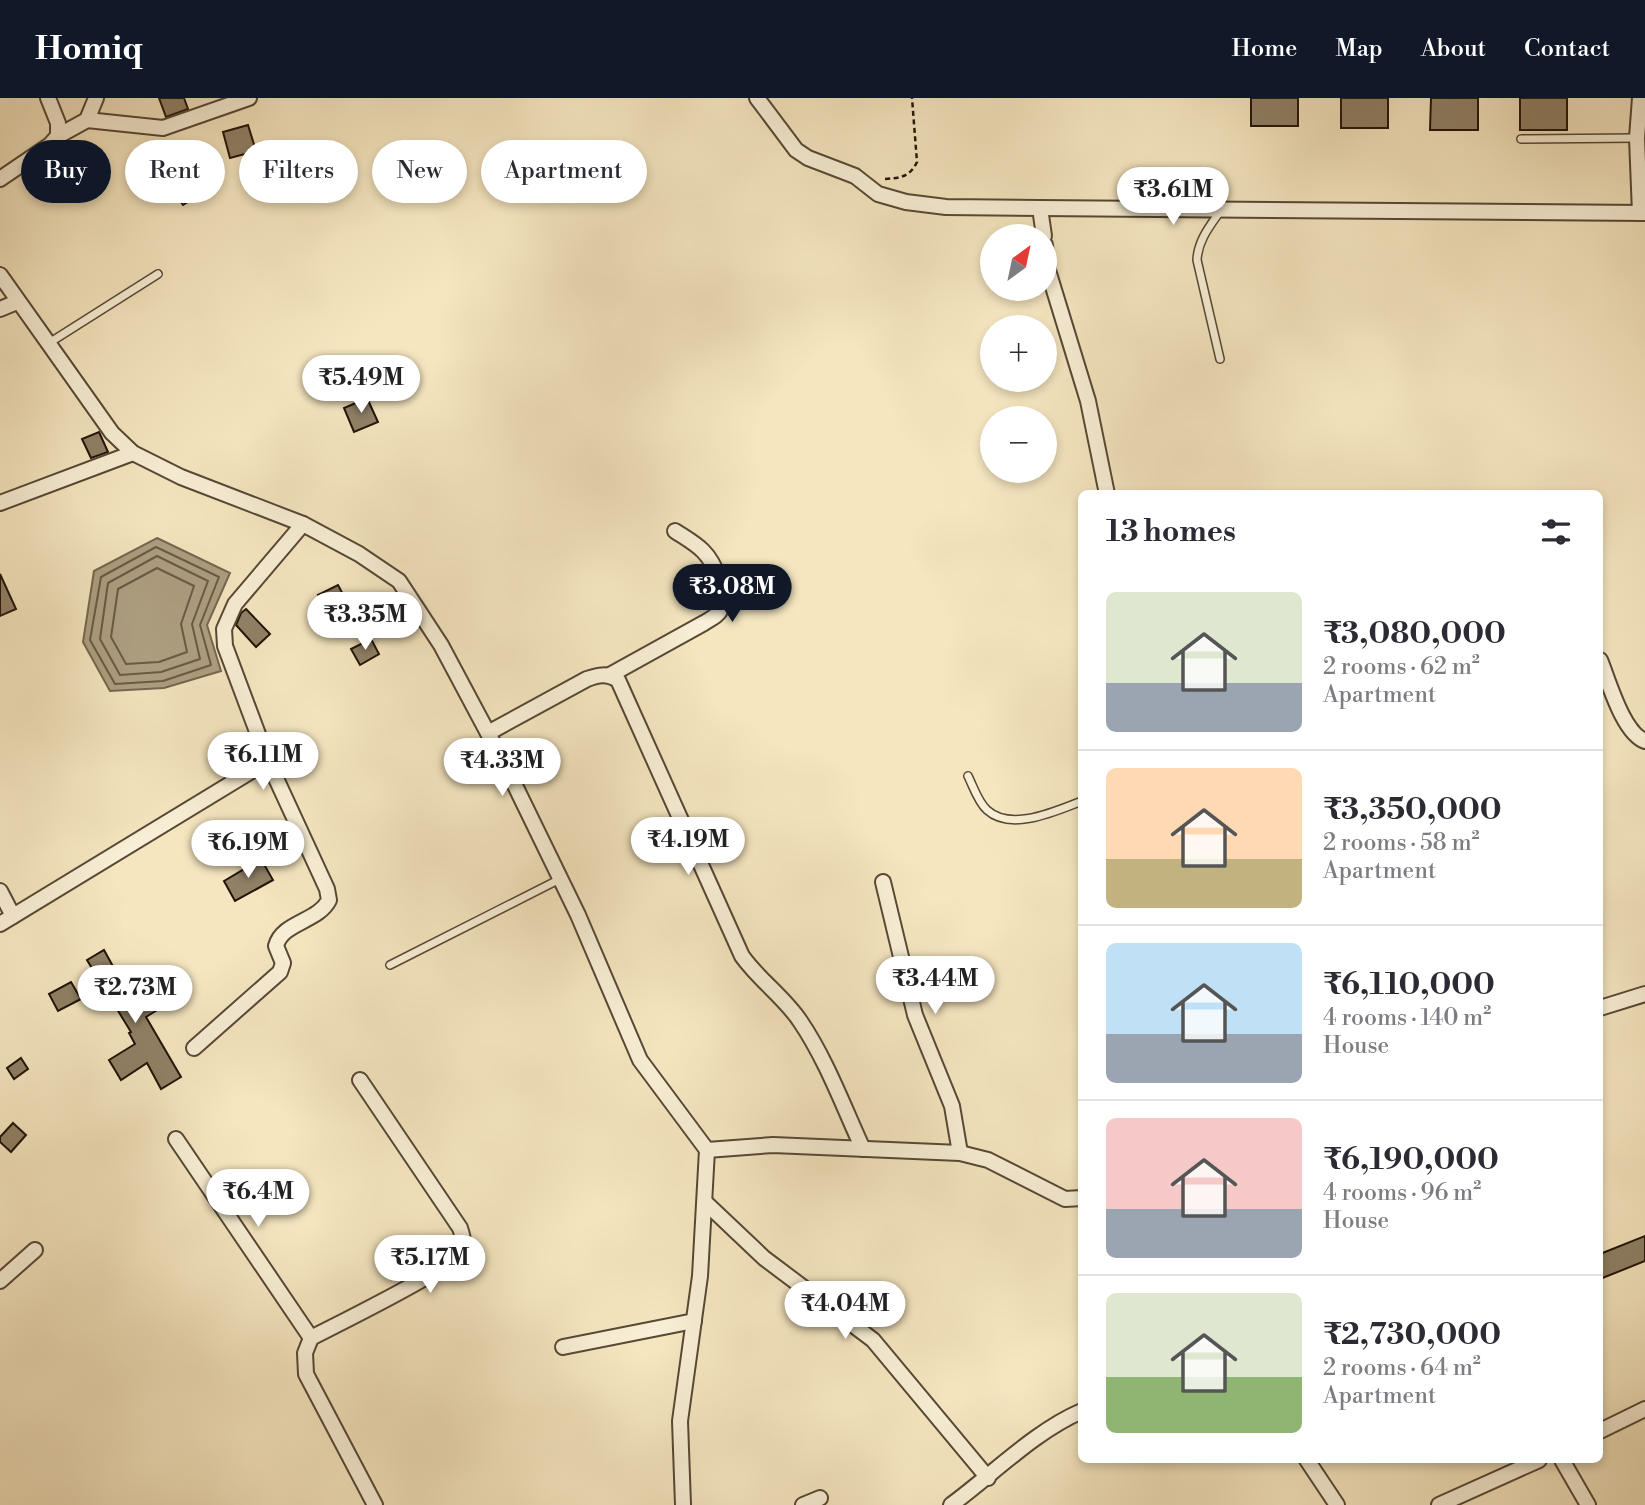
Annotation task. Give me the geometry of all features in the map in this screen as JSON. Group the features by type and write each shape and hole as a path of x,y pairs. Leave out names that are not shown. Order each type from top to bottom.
{"street":[{"path":"48,98 58,123 58,136"},
{"path":"87,120 96,98"},
{"path":"0,179 50,145 58,136 87,120 163,128 249,98"},
{"path":"757,98 796,150 808,158 855,176 878,194 906,202 946,206 1040,208 1642,213 1637,138 1640,98"},
{"path":"1040,208 1042,224"},
{"path":"0,275 112,433 133,453 181,478 303,524 359,554 398,581 441,645 560,879 640,1060 708,1150 706,1203 694,1321 680,1421 683,1505"},
{"path":"1057,300 1088,401 1106,490"},
{"path":"0,309 17,302"},
{"path":"0,503 133,453"},
{"path":"194,1048 280,972 283,963 276,946 279,937 323,909 329,900 327,889 268,761 225,646 224,629 235,604 303,524"},
{"path":"488,733 587,680 600,675 610,675 718,614 723,598 710,560 701,549 675,531"},
{"path":"1603,667 1626,722 1634,735 1645,741"},
{"path":"610,675 618,680 623,689 742,956 799,1019 812,1040 863,1149"},
{"path":"0,891 6,920 268,761"},
{"path":"883,882 915,1015 952,1106 960,1153"},
{"path":"1603,1008 1645,994"},
{"path":"360,1080 460,1228 463,1250 455,1260 405,1289 311,1338 305,1353 306,1374 375,1505"},
{"path":"176,1139 311,1338"},
{"path":"708,1150 773,1145 960,1153 988,1160 1065,1199 1078,1198"},
{"path":"706,1203 764,1258 873,1340 988,1478"},
{"path":"0,1281 35,1250"},
{"path":"563,1347 694,1321"},
{"path":"1603,1430 1645,1409"},
{"path":"951,1505 1037,1437 1078,1413"},
{"path":"1309,1463 1337,1505"},
{"path":"1439,1505 1528,1463"},
{"path":"1564,1463 1588,1505"},
{"path":"803,1505 820,1498"}],"lane":[{"path":"1521,139 1637,138"},
{"path":"1220,359 1196,260 1198,247 1222,210"},
{"path":"48,344 158,274"},
{"path":"968,776 986,810 999,817 1024,818 1046,814 1078,802"},
{"path":"390,965 560,879"}],"path":[{"path":"860,181 894,179 913,171 917,162 912,98"}],"water":[{"path":"157,538 230,573 207,625 221,671 164,688 110,691 83,642 94,571"}],"building":[{"path":"159,98 184,98 188,109 166,117"},
{"path":"1251,98 1298,98 1298,126 1251,126"},
{"path":"1341,98 1388,98 1388,128 1341,128"},
{"path":"1431,98 1478,98 1478,130 1430,130"},
{"path":"1520,98 1567,98 1567,130 1520,130"},
{"path":"248,125 253,140 239,140 239,156 230,158 223,132"},
{"path":"367,398 378,422 354,432 344,408"},
{"path":"99,432 108,452 91,458 82,439"},
{"path":"0,574 16,609 0,616"},
{"path":"338,585 347,602 327,612 318,595"},
{"path":"246,609 270,634 256,647 236,625 241,613"},
{"path":"371,639 379,654 360,665 351,649"},
{"path":"261,859 273,880 235,901 224,881"},
{"path":"104,950 126,990 143,979 162,1007 146,1017 181,1077 161,1089 147,1063 121,1080 109,1060 135,1044 129,1033 131,1032 87,960"},
{"path":"71,982 81,999 58,1011 49,994"},
{"path":"21,1058 28,1069 14,1079 7,1068"},
{"path":"13,1123 26,1135 11,1152 0,1142 0,1137"},
{"path":"1645,1236 1645,1261 1603,1278 1603,1253"}]}
